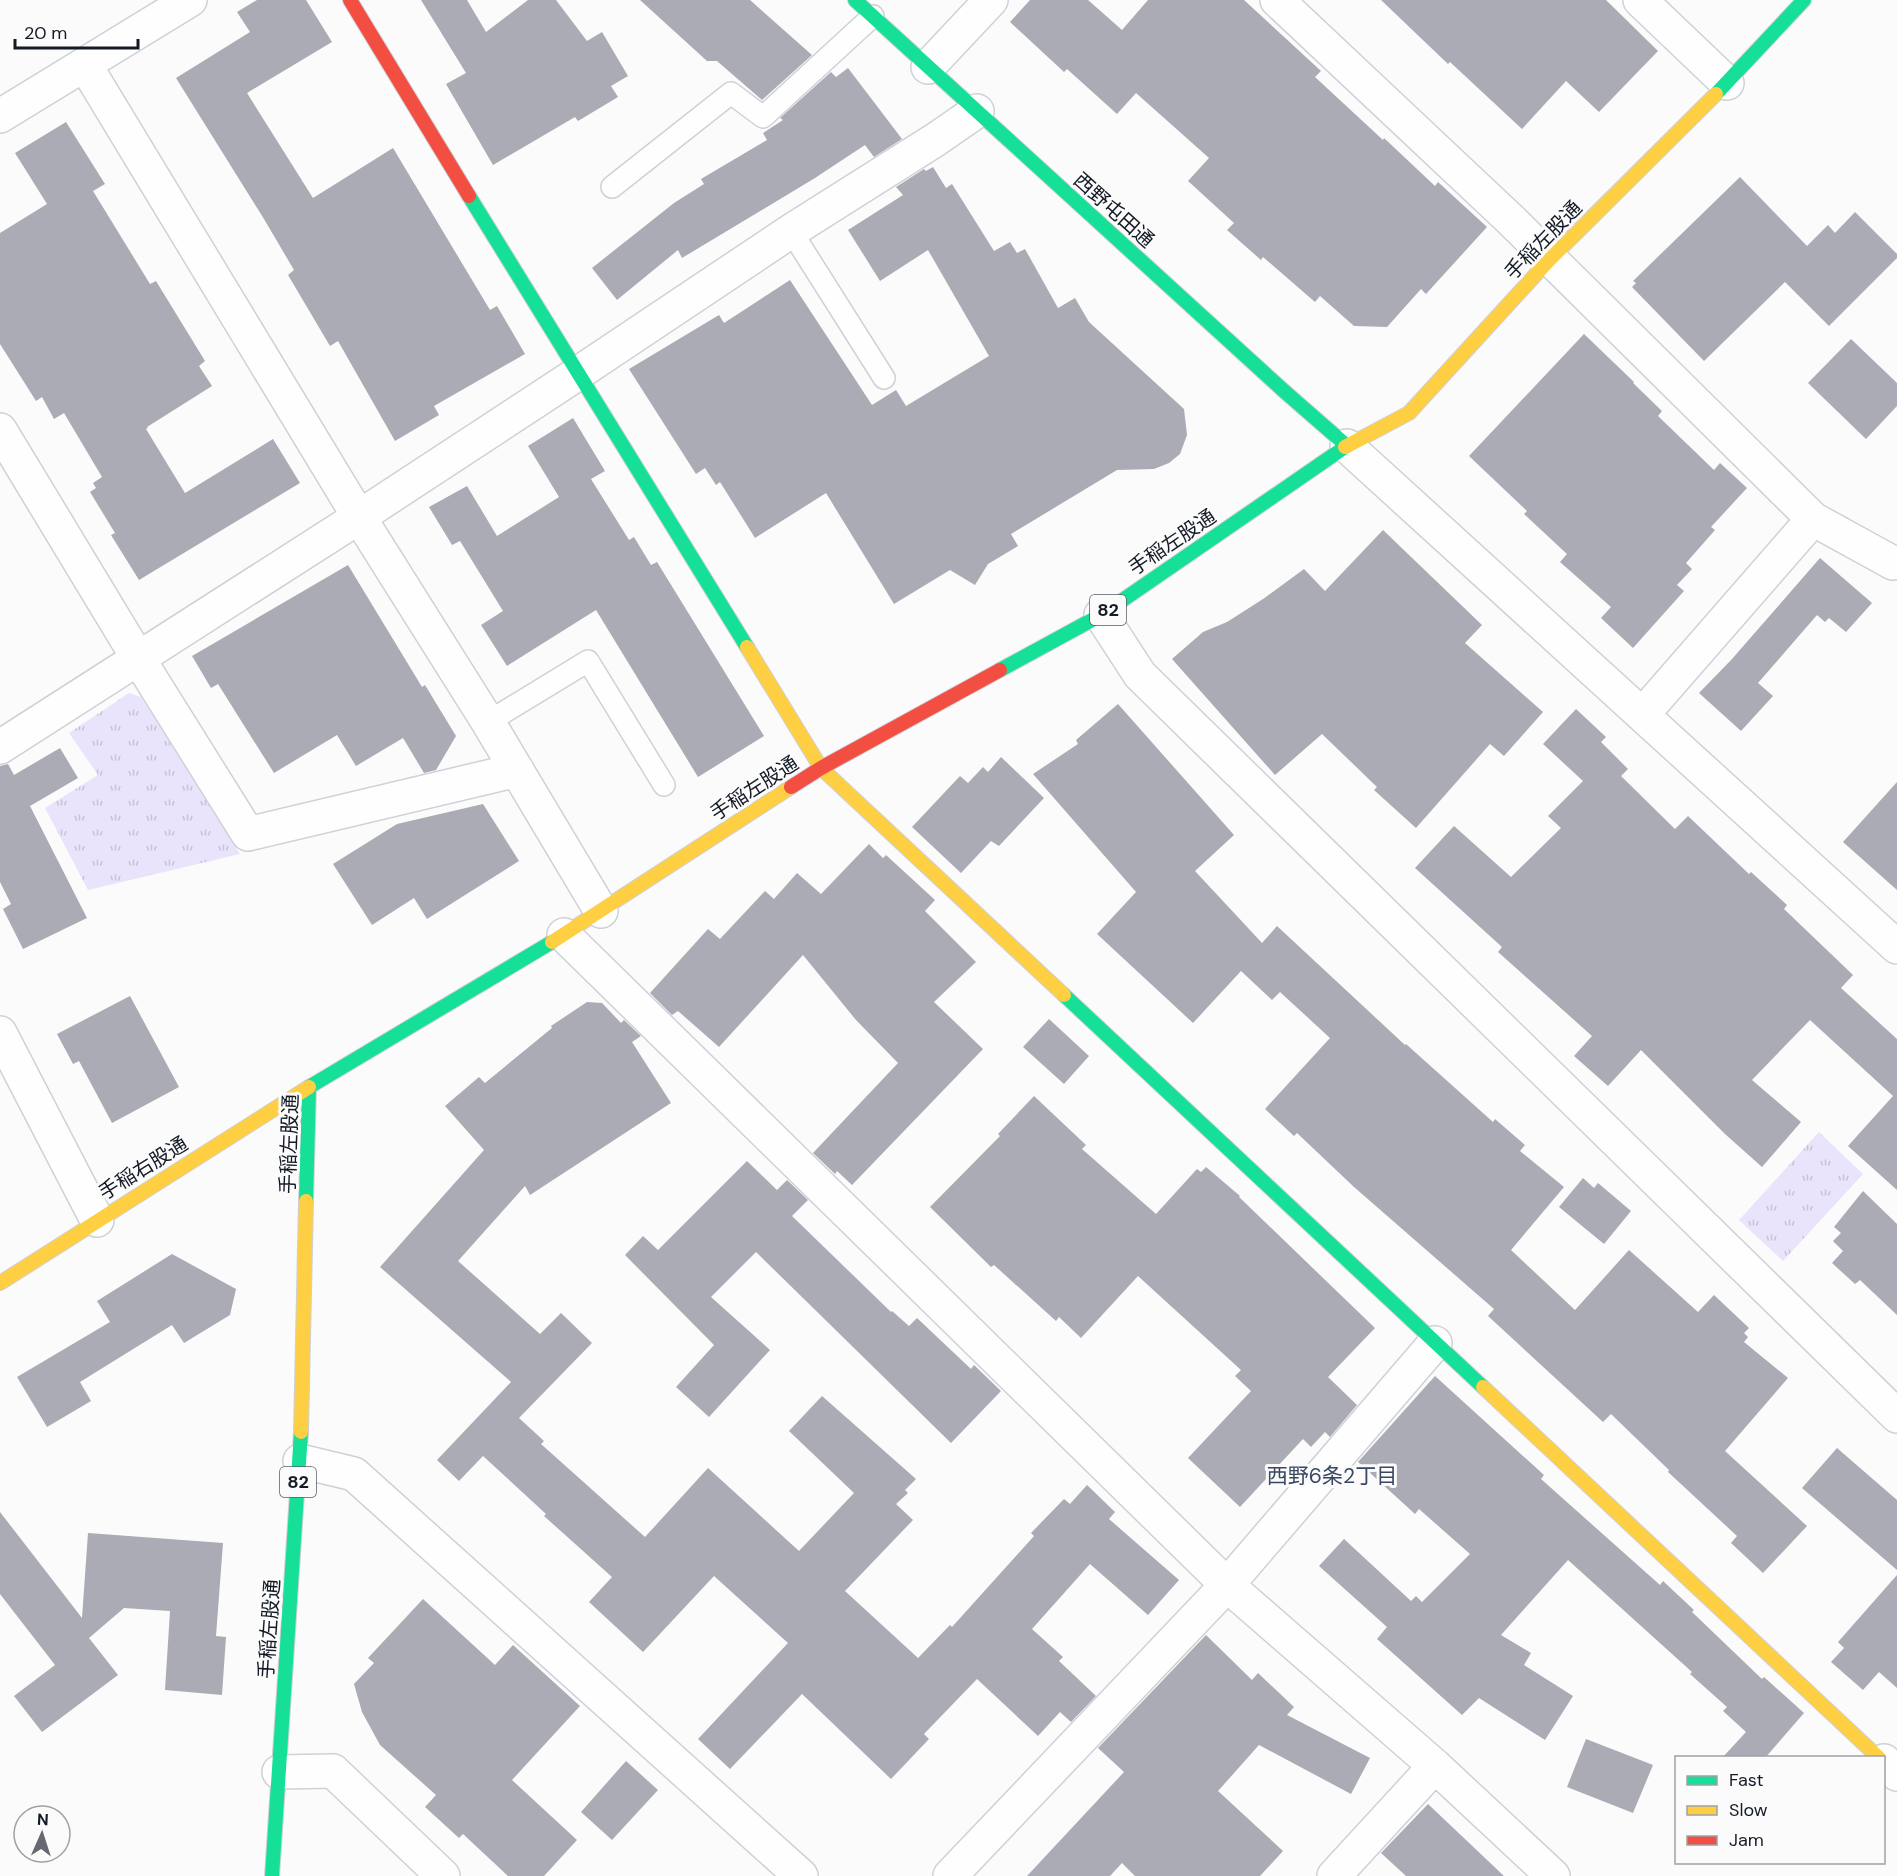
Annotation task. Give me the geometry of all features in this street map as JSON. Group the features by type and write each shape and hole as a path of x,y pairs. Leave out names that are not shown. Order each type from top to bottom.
{"street":[{"path":"0,116 190,0"},
{"path":"350,0 820,768 1877,1756"},
{"name":"西野屯田通","path":"855,0 1347,447"},
{"path":"928,67 991,0"},
{"path":"1277,0 1512,221 1813,519 1893,563"},
{"path":"1640,0 1727,82"},
{"name":"手稲左股通","path":"272,1876 300,1461 309,1087 564,935 820,768 1101,615 1347,447 1409,412 1549,260 1727,82 1804,0"},
{"path":"85,64 358,517 488,722 601,911"},
{"path":"0,747 358,517 977,111"},
{"path":"0,430 248,834 517,770"},
{"path":"1347,447 1897,947"},
{"path":"1642,714 1813,519"},
{"path":"1101,615 1140,675 1897,1416"},
{"path":"564,935 1227,1585 1435,1766 1553,1876"},
{"path":"0,1034 97,1220"},
{"name":"手稲右股通","path":"0,1283 309,1087"},
{"path":"950,1876 1227,1585 1435,1343"},
{"path":"300,1461 354,1474 801,1876"},
{"path":"1885,1762 1897,1774"},
{"path":"1334,1876 1435,1766"},
{"path":"279,1772 333,1771 443,1876"}],"lane":[{"path":"612,187 731,93 763,117 873,16"},
{"path":"791,231 884,378"},
{"path":"488,722 588,661 664,785"}],"green space":[{"path":"129,693 141,697 240,854 88,890 45,808 98,775 69,733"},
{"path":"1819,1132 1863,1174 1783,1261 1739,1220"}],"building":[{"path":"257,0 306,0 332,42 247,93 313,198 393,148 490,310 497,306 525,354 434,406 439,415 395,441 338,341 330,346 288,275 294,270 176,78 250,32 237,12"},
{"path":"421,0 467,0 486,32 528,0 556,0 587,41 602,32 628,76 611,86 618,97 578,121 575,117 493,165 446,84 466,73"},
{"path":"640,0 750,0 812,55 762,100 717,61 707,61"},
{"path":"1030,0 1088,0 1122,30 1148,0 1244,0 1321,71 1315,77 1435,186 1438,182 1487,227 1426,294 1421,289 1387,327 1354,326 1320,296 1315,302 1263,257 1261,260 1227,230 1234,223 1188,181 1209,158 1136,93 1117,114 1067,69 1064,72 1010,22"},
{"path":"1381,0 1606,0 1658,51 1599,112 1566,81 1522,129 1450,62 1448,64"},
{"path":"848,68 902,139 874,157 865,145 815,178 682,258 678,250 617,300 592,268 674,203 704,184 701,179 767,140 763,133 783,120 780,118 831,72 836,77"},
{"path":"66,122 105,184 93,191 150,284 156,281 205,361 199,366 212,386 146,429 185,493 273,439 300,483 139,580 111,535 115,533 90,492 96,488 93,483 102,477 64,413 54,419 42,397 36,401 0,344 0,233 47,204 15,153"},
{"path":"933,167 946,188 952,184 994,251 1010,242 1017,253 1025,249 1058,308 1075,298 1089,322 1184,409 1187,435 1180,454 1169,463 1154,469 1117,470 1011,534 1018,546 988,564 975,585 950,570 894,604 826,493 755,538 720,482 716,485 705,468 696,474 629,369 719,315 724,323 790,280 872,405 896,390 906,406 989,356 928,250 880,281 848,230 903,195 896,187 924,169 926,171"},
{"path":"1740,177 1807,246 1828,225 1835,233 1855,212 1897,254 1897,258 1829,326 1785,282 1704,361 1632,287 1636,283 1633,281"},
{"path":"1584,334 1662,411 1658,416 1714,470 1720,463 1747,488 1711,527 1715,530 1686,563 1692,569 1677,585 1684,591 1633,648 1601,618 1611,607 1560,562 1567,554 1524,514 1527,511 1469,456"},
{"path":"1851,339 1897,383 1897,406 1866,439 1808,383"},
{"path":"573,418 605,471 591,479 629,540 634,537 651,565 657,562 764,736 698,777 596,610 507,666 481,625 503,611 460,541 452,545 429,507 467,486 497,536 559,497 528,446"},
{"path":"1383,530 1482,625 1465,643 1543,712 1504,756 1490,744 1416,828 1374,790 1377,787 1322,734 1275,775 1172,659 1203,632 1227,622 1304,569 1325,591"},
{"path":"1820,558 1872,603 1846,632 1829,618 1825,622 1817,615 1758,683 1773,696 1741,731 1699,693 1732,659"},
{"path":"348,565 422,687 425,685 456,736 436,770 424,773 403,738 356,766 337,735 274,773 218,684 211,688 192,656"},
{"path":"1118,704 1234,835 1195,871 1262,943 1277,926 1405,1045 1493,1122 1495,1119 1525,1145 1520,1151 1564,1187 1511,1250 1575,1310 1629,1250 1698,1312 1714,1295 1749,1328 1744,1333 1748,1337 1744,1342 1788,1378 1725,1451 1807,1526 1763,1573 1731,1543 1737,1536 1668,1472 1669,1470 1611,1414 1603,1422 1488,1316 1494,1309 1354,1187 1297,1133 1294,1136 1265,1109 1330,1038 1280,992 1272,1000 1241,971 1193,1023 1097,934 1136,892 1033,774 1078,744 1076,740"},
{"path":"1576,709 1606,737 1601,742 1628,769 1621,776 1675,829 1688,816 1749,874 1751,872 1787,905 1784,909 1853,975 1841,988 1897,1039 1897,1190 1848,1146 1893,1096 1810,1020 1752,1080 1801,1122 1762,1167 1725,1134 1641,1050 1608,1086 1574,1056 1592,1036 1498,952 1502,947 1415,868 1454,826 1511,877 1561,828 1548,816 1583,781 1543,744"},
{"path":"60,748 78,778 30,806 87,918 23,949 3,909 11,904 0,882 0,766 8,764 14,775"},
{"path":"1001,757 1044,798 999,846 991,841 961,873 912,827 960,776 968,783 983,767 988,772"},
{"path":"1897,782 1897,890 1843,842"},
{"path":"483,804 519,861 427,919 414,898 372,925 333,864 397,824"},
{"path":"869,844 883,858 886,855 935,900 925,911 976,962 934,1002 983,1049 852,1185 837,1171 835,1174 813,1153 898,1063 856,1020 803,955 719,1047 678,1011 672,1015 650,993 708,929 720,939 765,891 774,899 797,873 821,894"},
{"path":"130,996 179,1087 112,1123 79,1061 73,1064 57,1034"},
{"path":"587,1002 602,1003 621,1023 624,1020 641,1036 632,1042 671,1103 530,1195 525,1186 458,1261 540,1334 561,1313 592,1343 519,1418 544,1441 541,1444 645,1537 708,1468 799,1551 854,1493 789,1431 822,1396 916,1479 905,1490 908,1493 896,1504 913,1520 845,1591 918,1658 950,1625 952,1627 1034,1536 1031,1533 1064,1499 1070,1504 1087,1485 1115,1512 1109,1519 1179,1580 1148,1615 1090,1564 1032,1629 1063,1657 1059,1661 1096,1696 1071,1722 1060,1712 1038,1736 977,1679 924,1734 929,1739 891,1779 802,1694 730,1769 698,1739 788,1643 714,1576 643,1652 589,1602 612,1577 544,1516 546,1514 483,1456 459,1481 437,1460 511,1382 380,1267 484,1150 445,1106 479,1077 485,1083 552,1028 551,1026"},
{"path":"1049,1019 1089,1056 1064,1084 1023,1047"},
{"path":"1034,1096 1086,1145 1082,1149 1156,1214 1197,1169 1201,1172 1206,1167 1240,1196 1375,1328 1328,1377 1357,1405 1330,1437 1325,1432 1311,1447 1303,1439 1240,1507 1188,1458 1251,1391 1235,1376 1241,1370 1138,1276 1081,1338 1059,1317 1056,1321 994,1265 991,1267 930,1207 1000,1136 998,1134"},
{"path":"747,1161 777,1190 787,1180 808,1200 792,1216 891,1312 909,1326 917,1318 971,1369 974,1365 1001,1391 951,1443 756,1252 711,1297 770,1350 709,1417 676,1387 714,1345 625,1255 643,1236 658,1250"},
{"path":"1583,1178 1594,1188 1598,1183 1631,1211 1604,1244 1559,1207"},
{"path":"1863,1191 1897,1224 1897,1315 1860,1280 1855,1284 1832,1263 1843,1251 1833,1241 1841,1233 1834,1227"},
{"path":"172,1254 236,1289 230,1315 184,1343 172,1325 80,1382 91,1401 47,1427 17,1377 110,1322 97,1301"},
{"path":"1435,1376 1544,1475 1541,1479 1660,1585 1663,1581 1762,1679 1764,1677 1804,1713 1767,1756 1724,1756 1746,1732 1723,1711 1727,1707 1690,1674 1692,1672 1568,1560 1501,1635 1531,1653 1524,1665 1573,1696 1545,1740 1479,1698 1462,1715 1377,1639 1387,1627 1319,1566 1344,1539 1411,1601 1416,1596 1422,1602 1470,1554 1419,1509 1415,1514 1358,1462"},
{"path":"1837,1448 1897,1500 1897,1570 1802,1488"},
{"path":"0,1512 82,1618 88,1533 223,1543 216,1636 226,1637 222,1695 165,1690 170,1611 124,1608 89,1638 118,1675 42,1732 14,1696 55,1665 0,1594"},
{"path":"1897,1575 1897,1688 1879,1672 1863,1690 1831,1662 1844,1648 1838,1642"},
{"path":"423,1599 495,1665 513,1645 580,1706 512,1780 577,1840 544,1876 508,1876 463,1834 459,1838 425,1807 436,1795 380,1745 362,1712 354,1684 374,1663 368,1658"},
{"path":"1206,1635 1252,1680 1258,1673 1294,1707 1287,1715 1370,1758 1351,1794 1259,1745 1218,1791 1283,1851 1260,1876 1135,1876 1122,1863 1110,1876 1027,1876 1124,1772 1098,1748"},
{"path":"1586,1739 1653,1765 1633,1813 1567,1787"},
{"path":"626,1761 658,1790 612,1840 581,1812"},
{"path":"1428,1804 1504,1876 1406,1876 1381,1853"}],"traffic: fast":[{"path":"855,0 1347,446"},
{"path":"1716,94 1804,0"},
{"path":"469,196 747,647"},
{"path":"1000,670 1101,615 1345,447"},
{"path":"306,1201 309,1087 552,942"},
{"path":"1064,995 1483,1387"},
{"path":"272,1876 301,1432"}],"traffic: slow":[{"path":"1345,447 1409,413 1549,260 1716,94"},
{"path":"747,647 821,768 1064,995"},
{"path":"552,942 791,787"},
{"path":"0,1283 309,1087"},
{"path":"301,1432 306,1201"},
{"path":"1483,1387 1877,1756"}],"traffic: jam":[{"path":"350,0 469,196"},
{"path":"791,787 821,768 1000,670"}],"district":[{"name":"西野6条2丁目","path":"1332,1476"}]}
